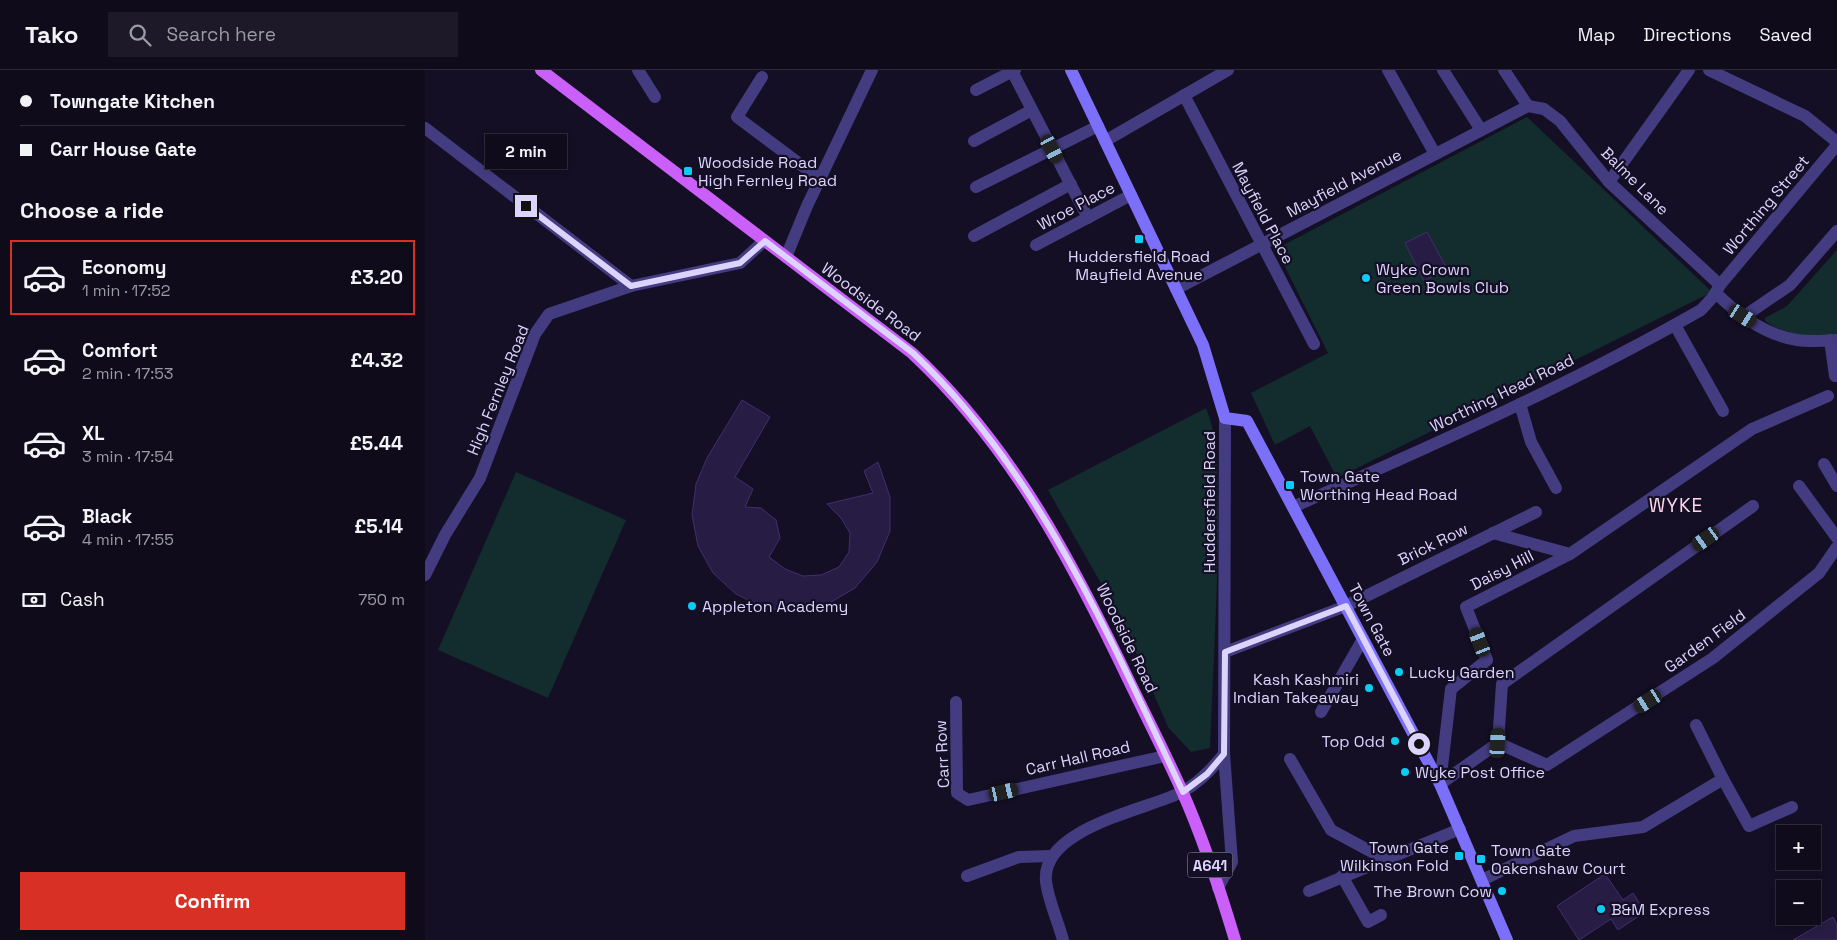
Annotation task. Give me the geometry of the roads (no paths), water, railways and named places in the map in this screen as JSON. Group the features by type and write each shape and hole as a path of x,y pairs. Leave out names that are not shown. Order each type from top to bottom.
{"main road":[{"name":"Woodside Road","path":"541,70 913,353 949,390 997,447 1030,496 1084,586 1183,792"},
{"name":"Huddersfield Road","path":"1071,70 1203,345 1225,418"},
{"name":"Town Gate","path":"1225,418 1247,421 1293,506 1440,784 1507,940"},
{"name":"A641","path":"1183,792 1235,940"}],"street":[{"path":"638,70 655,97"},
{"path":"786,257 819,179 872,70"},
{"path":"1105,141 1228,70"},
{"path":"1388,70 1435,154"},
{"path":"1443,70 1481,130"},
{"path":"1505,70 1528,106"},
{"path":"1609,182 1689,70"},
{"path":"1709,70 1805,116 1837,144"},
{"path":"976,90 1013,71 1088,218"},
{"path":"762,77 737,117 819,179"},
{"name":"Mayfield Place","path":"1184,95 1314,344"},
{"name":"Mayfield Avenue","path":"1176,289 1528,106"},
{"name":"Balme Lane","path":"1528,106 1544,109 1560,121 1609,182 1718,289"},
{"path":"974,141 1033,110"},
{"path":"976,187 1098,126"},
{"path":"425,128 631,286"},
{"name":"Worthing Street","path":"1718,289 1837,144"},
{"path":"974,236 1071,184"},
{"name":"Wroe Place","path":"1036,246 1131,195"},
{"path":"1743,316 1790,285 1837,231"},
{"name":"High Fernley Road","path":"425,575 445,536 480,478 535,334 549,314 631,286 740,263 765,241"},
{"path":"1718,289 1743,316 1764,328 1797,340 1833,340 1835,376"},
{"name":"Worthing Head Road","path":"1293,506 1403,459 1520,404 1675,325 1701,310 1718,289"},
{"path":"1675,325 1723,411"},
{"path":"1493,532 1570,554 1752,429 1828,396"},
{"path":"1520,404 1531,442 1556,488"},
{"name":"Huddersfield Road","path":"1218,888 1232,862 1224,754 1225,418"},
{"path":"1824,464 1837,486"},
{"path":"1799,486 1837,538"},
{"path":"1440,784 1498,743 1502,684 1753,506"},
{"name":"Brick Row","path":"1225,652 1346,606 1536,512"},
{"name":"Garden Field","path":"1498,743 1547,765 1713,658 1819,573 1837,547"},
{"name":"Daisy Hill","path":"1440,784 1451,689 1487,660 1466,607 1570,554"},
{"path":"1321,712 1363,639"},
{"name":"Carr Row","path":"956,702 957,793 968,800"},
{"path":"1696,725 1749,826 1793,807"},
{"path":"967,876 1019,857 1051,856 1087,827 1183,792 1207,774 1224,754"},
{"name":"Carr Hall Road","path":"968,800 1165,756"},
{"path":"1290,759 1331,830 1383,858"},
{"path":"1482,880 1574,836 1643,827 1723,779"},
{"path":"1309,891 1383,858 1460,829"},
{"path":"1051,856 1046,880 1063,940"},
{"path":"1342,876 1368,922 1381,915"}],"place":[{"name":"Woodside Road High Fernley Road","path":"688,171"},
{"name":"Huddersfield Road Mayfield Avenue","path":"1139,239"},
{"name":"Wyke Crown Green Bowls Club","path":"1366,278"},
{"name":"Town Gate Worthing Head Road","path":"1290,485"},
{"name":"Appleton Academy","path":"692,606"},
{"name":"Lucky Garden","path":"1399,672"},
{"name":"Kash Kashmiri Indian Takeaway","path":"1369,688"},
{"name":"Top Odd","path":"1395,741"},
{"name":"Wyke Post Office","path":"1405,772"},
{"name":"Town Gate Wilkinson Fold","path":"1459,856"},
{"name":"Town Gate Oakenshaw Court","path":"1481,859"},
{"name":"The Brown Cow","path":"1502,891"},
{"name":"B&M Express","path":"1601,909"}],"district":[{"name":"WYKE","path":"1676,505"}]}
